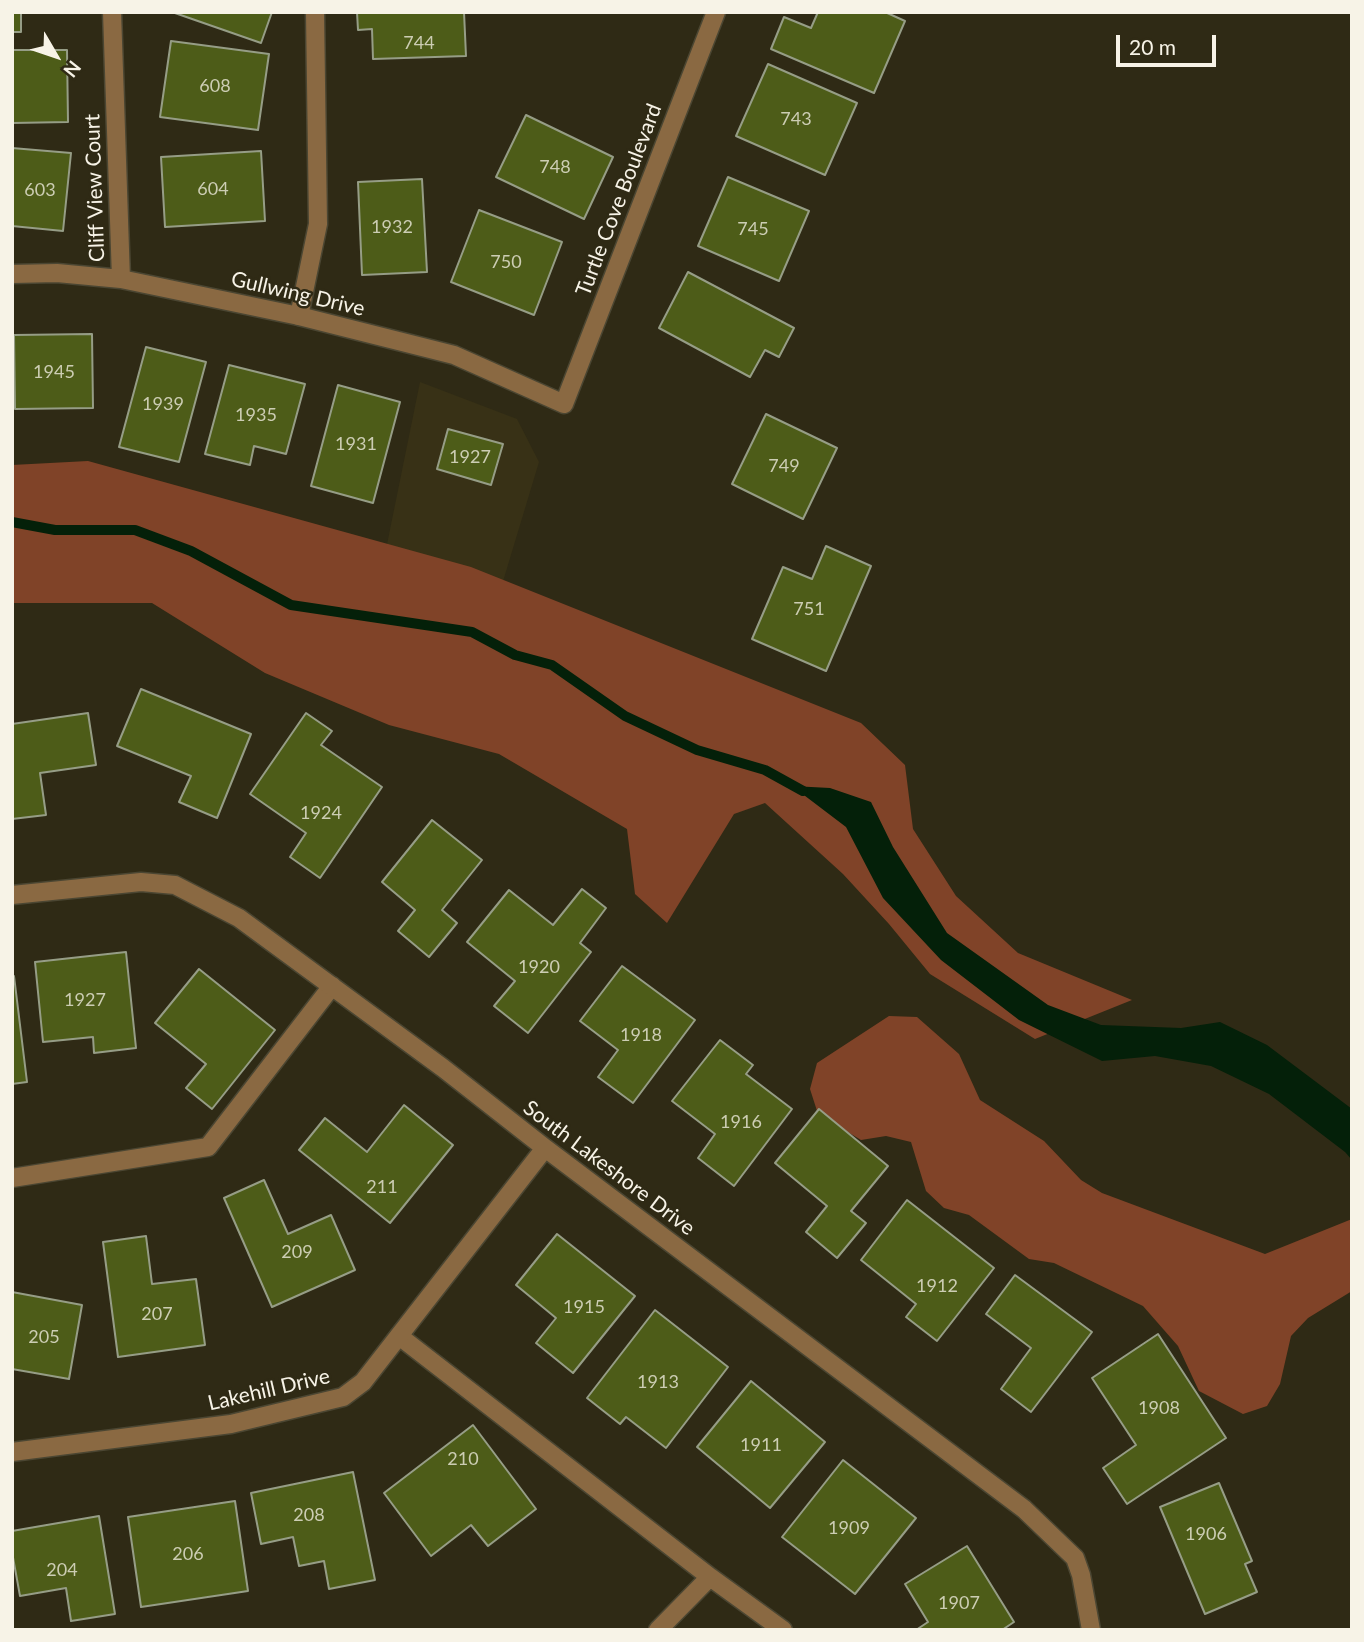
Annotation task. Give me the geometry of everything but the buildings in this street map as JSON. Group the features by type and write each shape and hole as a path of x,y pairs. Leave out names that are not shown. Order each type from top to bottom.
{"street":[{"name":"Cliff View Court","path":"112,12 121,279"},
{"path":"299,316 318,224 315,12"},
{"name":"Turtle Cove Boulevard","path":"564,404 716,12"},
{"name":"Gullwing Drive","path":"12,274 57,273 121,279 299,316 454,355 564,404"},
{"name":"South Lakeshore Drive","path":"12,895 142,882 175,885 239,918 443,1068 1024,1509 1075,1558 1081,1575 1091,1630"},
{"path":"12,1178 208,1147 332,986"},
{"name":"Lakehill Drive","path":"12,1452 231,1424 344,1397 363,1382 545,1148"},
{"path":"399,1336 710,1577 783,1630"},
{"path":"658,1630 710,1577"}],"shaded area":[{"path":"420,382 517,419 539,462 498,598 384,559"},
{"path":"88,461 471,567 861,723 905,765 913,829 956,896 1018,953 1132,1000 1035,1039 930,974 843,874 765,803 734,814 667,923 635,894 627,829 499,754 389,725 265,673 152,603 12,603 12,465"},
{"path":"792,786 830,788 871,802 893,847 947,933 1048,1005 1101,1025 1181,1028 1220,1022 1267,1045 1352,1109 1352,1160 1269,1094 1211,1066 1155,1056 1102,1061 1019,1020 941,960 883,898 846,827"},
{"path":"889,1016 917,1017 959,1054 980,1100 1044,1141 1081,1180 1102,1193 1265,1254 1352,1219 1352,1291 1308,1318 1291,1336 1280,1384 1267,1406 1243,1414 1199,1391 1178,1346 1143,1306 1054,1263 1029,1259 969,1215 944,1208 926,1191 911,1142 886,1136 861,1140 818,1114 810,1089 817,1063"}],"waterway":[{"path":"12,522 55,530 135,530 191,551 291,605 472,632 515,655 552,665 625,716 697,750 765,770 803,791"}]}
